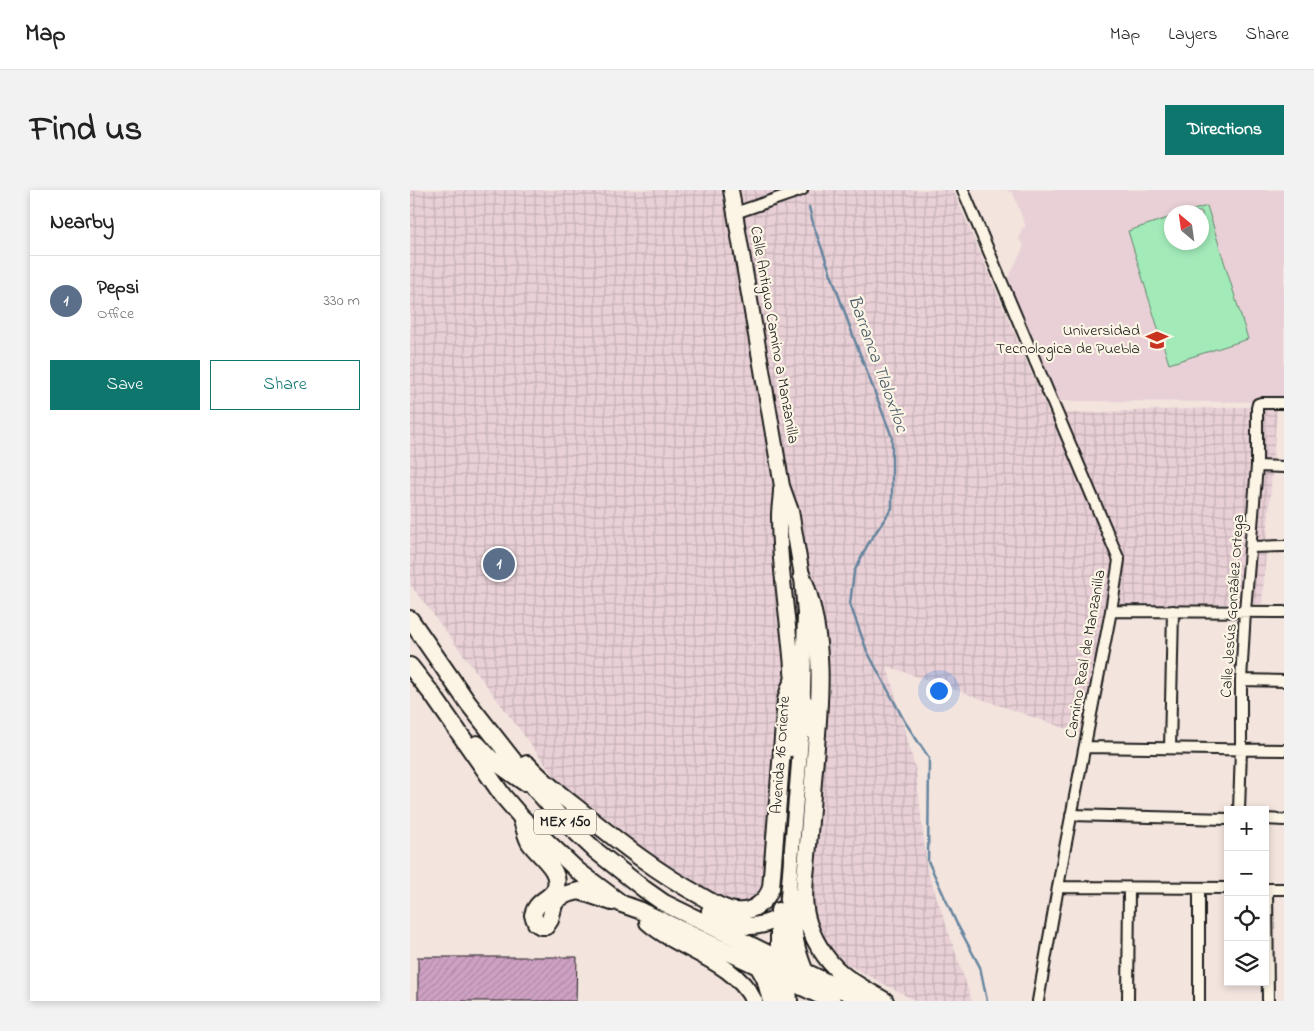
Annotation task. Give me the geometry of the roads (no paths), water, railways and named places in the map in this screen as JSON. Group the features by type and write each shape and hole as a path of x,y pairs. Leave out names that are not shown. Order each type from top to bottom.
{"main road":[{"name":"Calle Antiguo Camino a Manzanilla","path":"731,190 785,513"},
{"name":"Avenida 16 Oriente","path":"782,914 802,726 805,614 802,576 785,513"},
{"name":"Avenida 16 Oriente","path":"781,1001 783,970 782,914 792,735 793,675 783,582 785,513"},
{"path":"802,576 812,605 820,660 819,718 804,891 806,914 818,945 836,969 848,979 885,1001"},
{"name":"MEX 150","path":"410,619 468,703 538,792 560,817 596,851 664,903 737,939 824,998"},
{"name":"MEX 150","path":"410,666 432,694 503,796 521,817 578,871 622,904 639,910 759,967 805,972 865,1001"},
{"path":"793,675 810,717 812,739 794,920 797,947 805,972 811,986 824,998"},
{"path":"479,717 494,726 530,767 552,788 627,848 692,891 728,909 741,912 762,903 771,888 786,700 793,675"},
{"path":"432,694 454,715 490,758 575,817 626,858 656,879 729,922 749,926 756,925 782,914"},
{"path":"521,817 530,843 552,868 556,879 556,888 549,897 536,907 533,915 536,923 546,926 550,920 554,904 559,898 579,891 622,904"},
{"path":"639,910 646,920 662,934 730,972 743,984 754,1001"},
{"path":"737,939 759,967 767,985 771,1001"},
{"name":"Avenida 16 Oriente","path":"783,970 790,1001"}],"street":[{"path":"735,213 802,190"},
{"name":"Camino Real de Manzanilla","path":"963,190 1118,560 1111,611 1038,1001"},
{"name":"Calle Jesús González Ortega","path":"1239,806 1244,611 1258,466 1258,404 1284,403"},
{"path":"1258,466 1284,467"},
{"path":"1251,547 1284,546"},
{"path":"1111,611 1284,612"},
{"path":"1170,748 1173,611"},
{"path":"1241,680 1284,681"},
{"path":"1085,747 1284,750"},
{"path":"1072,816 1224,818"},
{"path":"1269,819 1284,820"},
{"path":"1058,887 1224,888"},
{"path":"1128,1001 1129,888"},
{"path":"1199,888 1199,1001"},
{"path":"1269,889 1284,889"},
{"path":"1266,896 1268,1001"}],"waterway":[{"name":"Barranca Tlaloxtloc","path":"809,207 814,227 855,341 892,437 892,508 868,544 854,572 850,604 867,651 905,722 929,758 928,861 956,922 980,967 987,1001"}],"place":[{"name":"Universidad Tecnologica de Puebla","path":"1157,340"},
{"name":"Pepsi","path":"499,564"}]}
